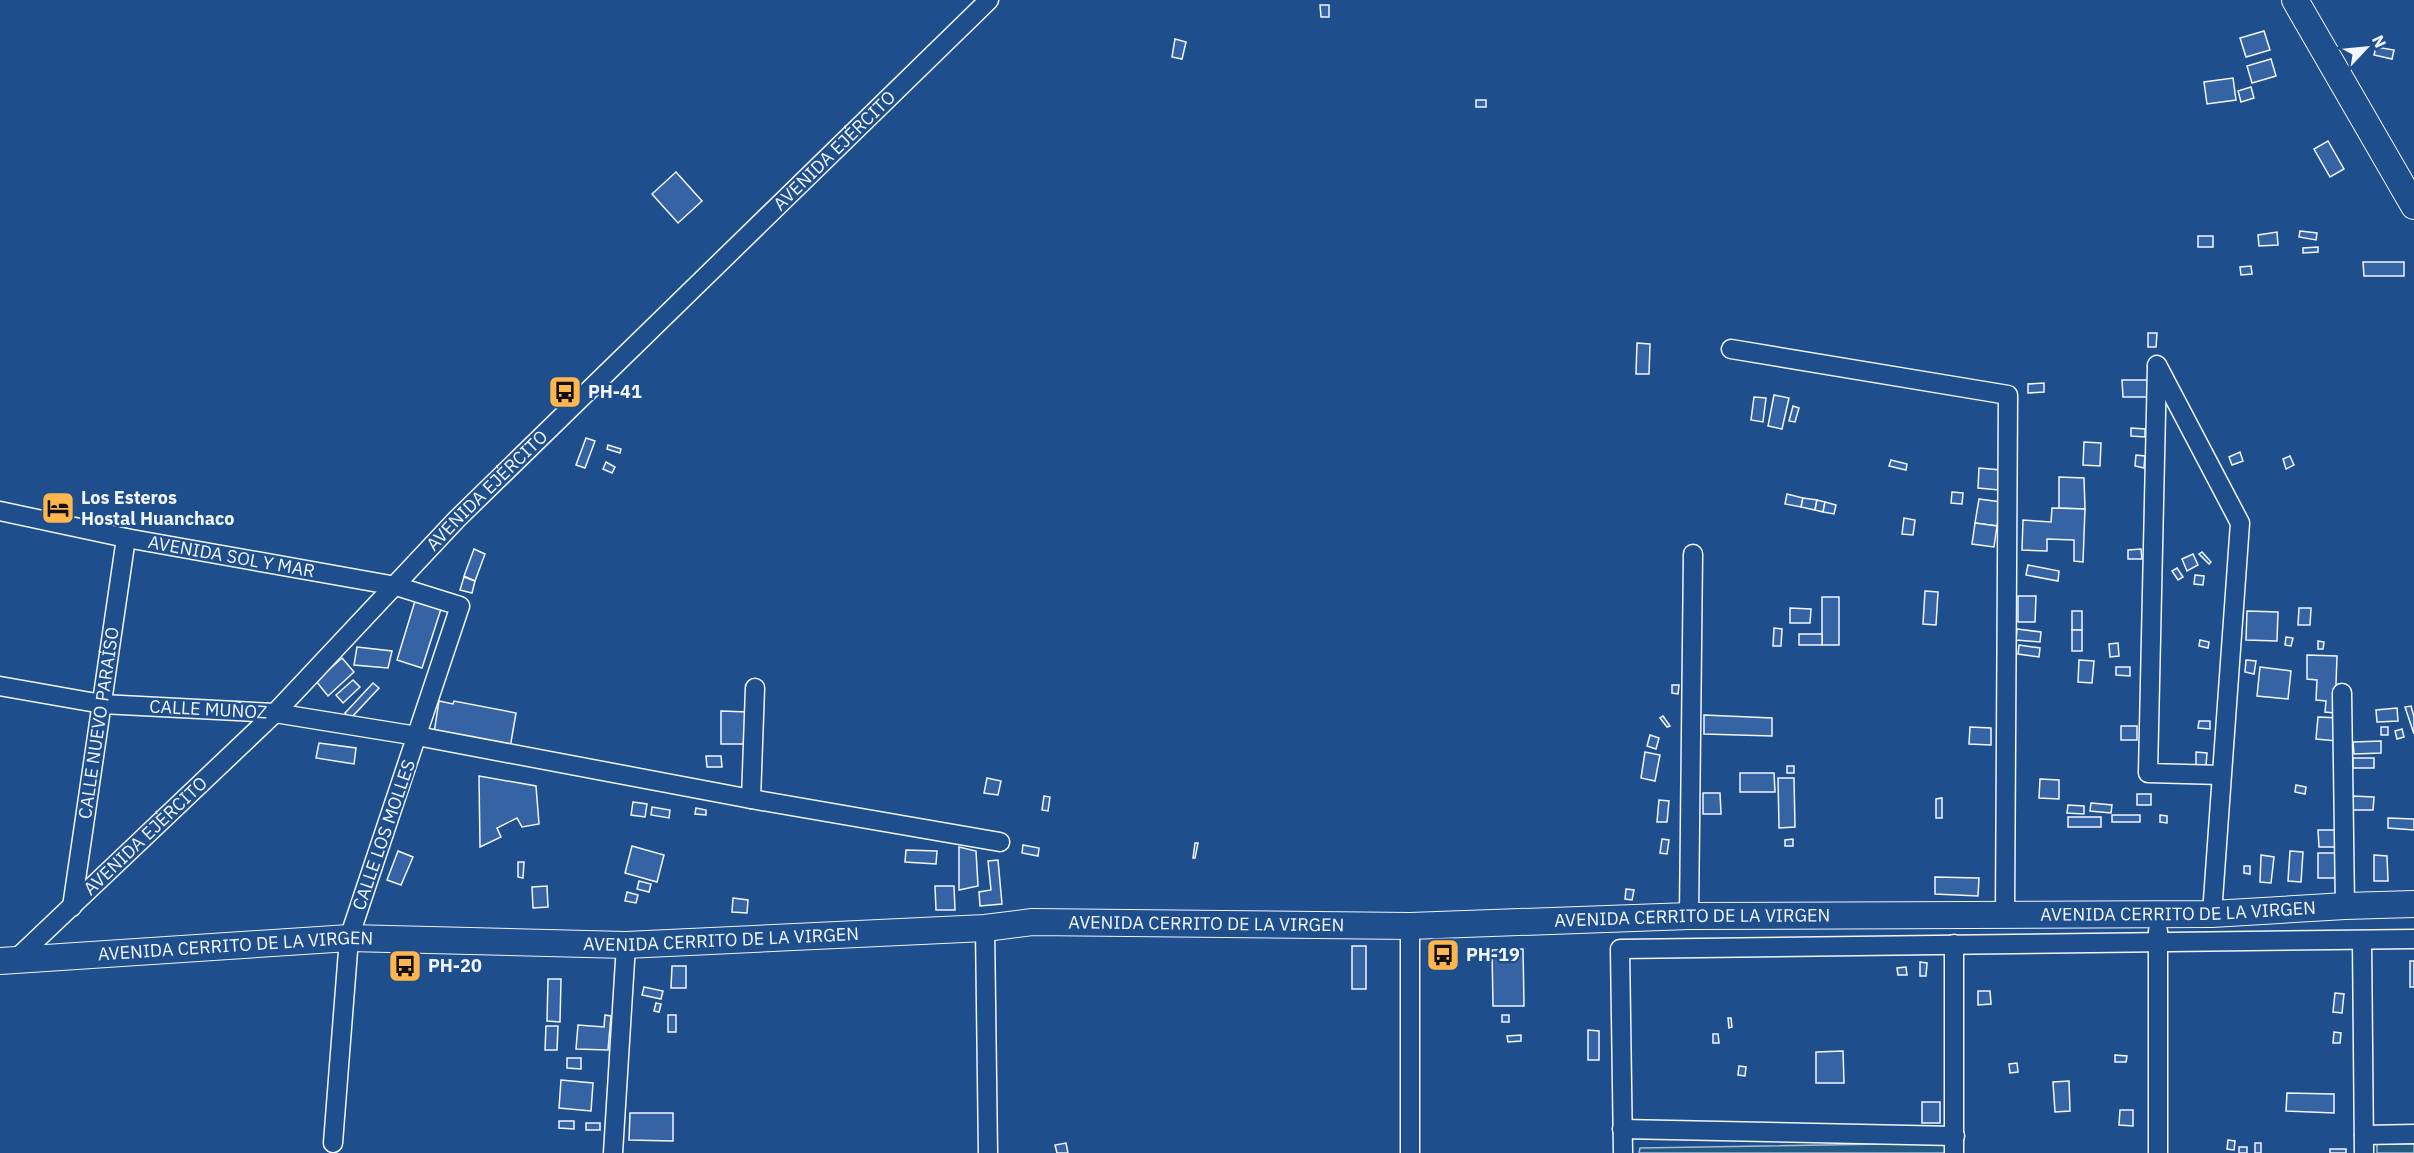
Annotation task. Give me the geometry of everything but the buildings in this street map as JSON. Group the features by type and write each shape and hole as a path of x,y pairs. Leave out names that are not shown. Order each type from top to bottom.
{"street":[{"name":"AVENIDA EJÉRCITO","path":"7,960 72,907 275,712 466,511 989,0"},
{"path":"2295,0 2414,206"},
{"path":"1731,349 2008,396 2005,913"},
{"path":"2212,914 2222,775 2240,523 2157,365 2148,773 2222,775"},
{"name":"AVENIDA SOL Y MAR","path":"0,511 126,538 396,586 460,606"},
{"name":"CALLE NUEVO PARAÍSO","path":"72,907 126,538"},
{"path":"1689,916 1693,554"},
{"name":"CALLE LOS MOLLES","path":"333,1143 349,938 460,606"},
{"name":"CALLE MUÑOZ","path":"0,686 102,704 275,712 1000,842"},
{"path":"751,799 755,688"},
{"path":"2342,693 2345,906"},
{"name":"AVENIDA CERRITO DE LA VIRGEN","path":"7,960 349,938 626,945 985,928 1032,922 1410,926 1689,916 2212,914 2414,904"},
{"path":"2158,1153 2159,914"},
{"path":"1410,926 1410,1153"},
{"path":"985,928 988,1153"},
{"path":"1623,1153 1620,949 2414,939"},
{"path":"2362,940 2364,1153"},
{"path":"1622,1130 1954,1145 1954,944"},
{"path":"613,1153 626,945"},
{"path":"2364,1135 2414,1134"}],"shaded area":[{"path":"1946,1143 1946,1153 1639,1153 1640,1148"},
{"path":"2377,1144 2414,1144 2414,1153 2377,1153"}],"place":[{"name":"PH-41","path":"565,392"},
{"name":"Los Esteros Hostal Huanchaco","path":"58,508"},
{"name":"PH-19","path":"1443,955"},
{"name":"PH-20","path":"405,966"}]}
